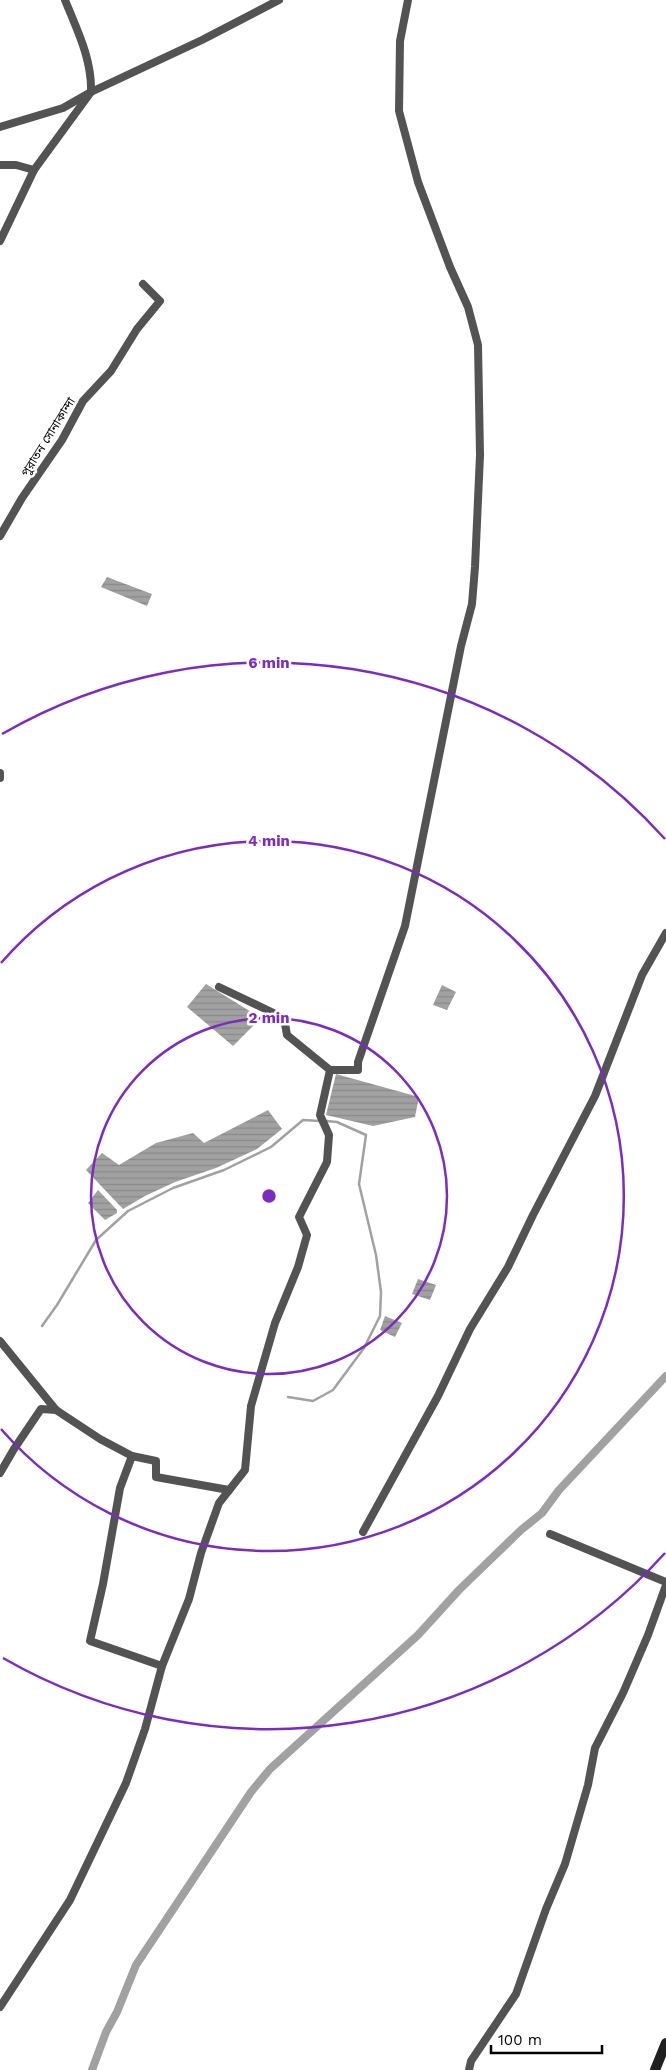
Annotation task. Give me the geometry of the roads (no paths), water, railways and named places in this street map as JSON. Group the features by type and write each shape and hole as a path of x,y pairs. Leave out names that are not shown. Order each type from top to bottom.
{"street":[{"path":"0,241 34,170 91,92 91,77 84,46 65,0"},
{"path":"0,127 63,108 91,92 202,40 279,0"},
{"path":"219,987 284,1018 287,1036 330,1070 358,1070 358,1062 405,926 461,646 472,604 480,454 478,344 468,307 450,267 418,182 399,111 400,41 408,0"},
{"path":"0,165 16,165 34,170"},
{"name":"পুরাতন সোনাকান্দা","path":"0,536 62,440 83,401 112,371 137,329 160,301 143,284"},
{"path":"0,773 0,778"},
{"path":"363,1532 438,1396 470,1329 508,1267 595,1096 642,975 666,933"},
{"path":"0,2007 70,1900 126,1783 145,1729 162,1666 189,1599 201,1553 219,1503 245,1470 251,1406 275,1323 298,1267 307,1235 299,1217 327,1162 329,1135 320,1115 330,1070"},
{"path":"0,1341 56,1410 100,1439 132,1456 156,1461 156,1477 229,1490"},
{"path":"0,1473 41,1409 56,1410"},
{"path":"132,1456 120,1488 105,1575 90,1641 162,1666"},
{"path":"469,2070 471,2062 516,1994 543,1918 565,1864 588,1784 595,1748 623,1693 648,1635 666,1584 550,1534"},
{"path":"655,2070 666,2043"}],"waterway":[{"path":"42,1326 57,1305 96,1240 128,1211 173,1188 224,1170 271,1147 303,1120 320,1121"},
{"path":"288,1397 313,1401 333,1390 364,1348 380,1316 381,1292 376,1255 359,1184 366,1135 337,1122 326,1121"},
{"path":"92,2070 106,2032 117,2012 136,1965 251,1792 270,1769 418,1635 459,1590 521,1530 542,1513 559,1490 666,1376"}]}
